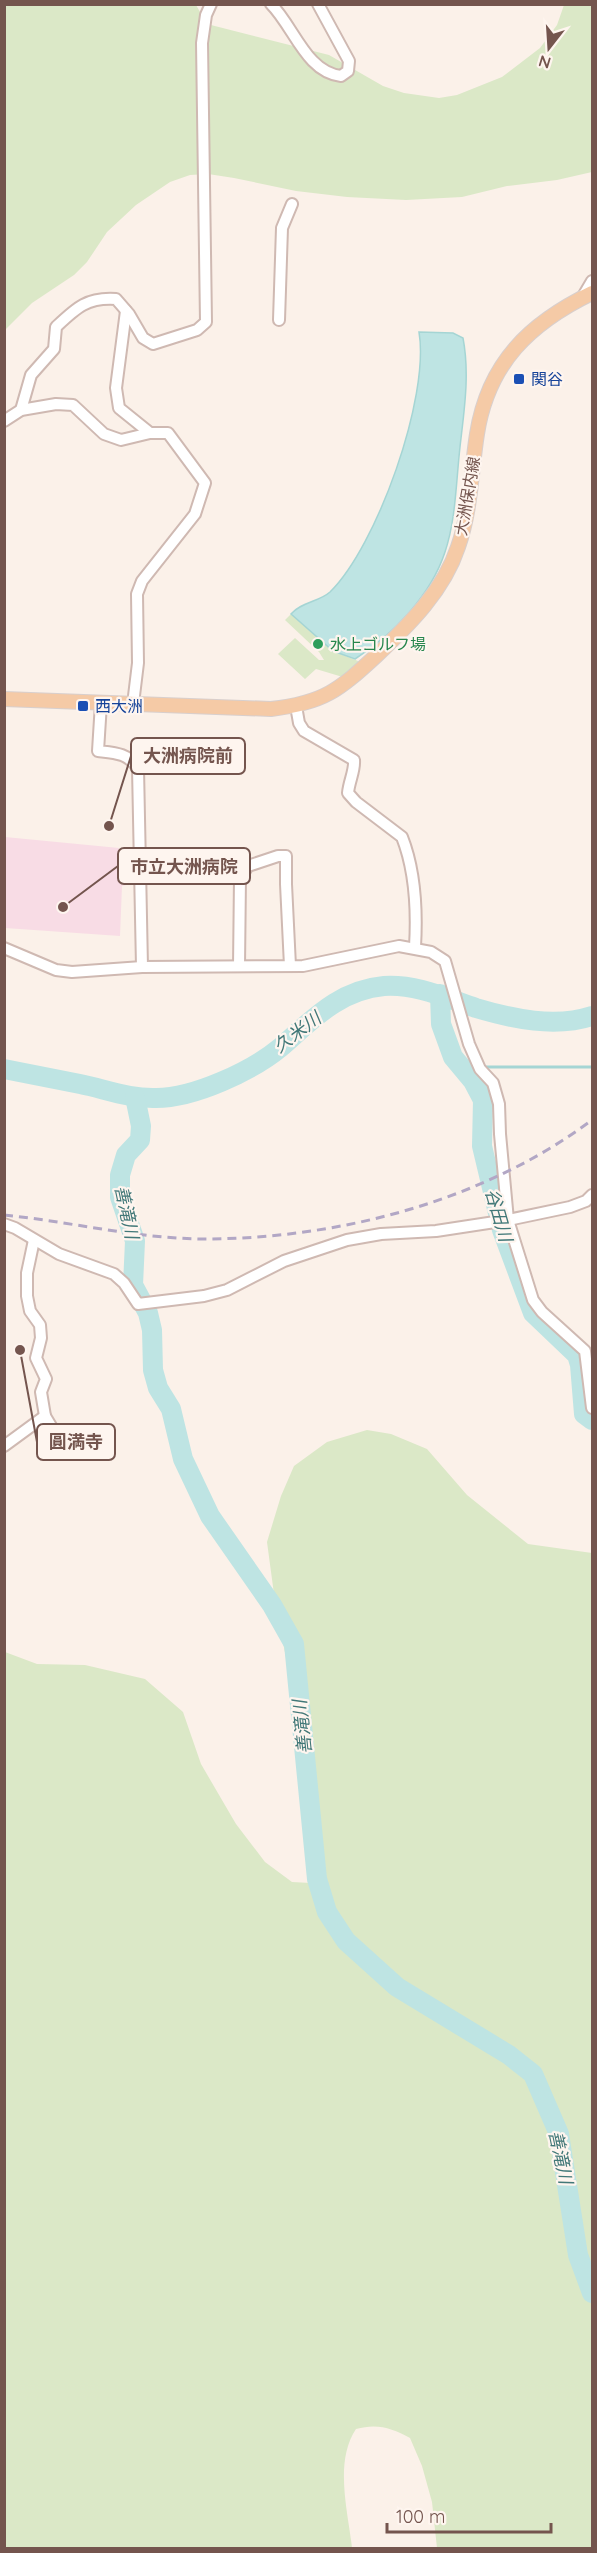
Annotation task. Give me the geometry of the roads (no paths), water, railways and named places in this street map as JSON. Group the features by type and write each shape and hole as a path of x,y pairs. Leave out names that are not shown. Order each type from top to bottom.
{"main road":[{"name":"大洲保内線","path":"4,699 234,708 296,706 318,700 351,679 403,630 427,603 443,579 458,549 466,519 477,432 486,399 506,357 532,329 569,304 587,295"}],"street":[{"path":"21,410 31,375 54,350 56,327 77,307 99,298 116,299 142,338 153,344 197,330 206,322 202,43 206,15 212,4"},
{"path":"271,4 283,16 312,61 328,74 341,76 348,71 349,61 318,4"},
{"path":"279,320 282,228 292,204"},
{"path":"587,295 592,281"},
{"path":"126,311 116,388 119,408 150,433"},
{"path":"4,421 21,410 56,404 74,405 104,434 121,440 150,433 168,433 205,483 195,514 142,581 137,594 138,663 133,704"},
{"path":"101,703 98,751 120,753 131,758 138,768 142,967"},
{"path":"296,706 299,723 304,731 354,760 348,793 356,802 402,837 411,875 416,930 415,947"},
{"path":"239,966 240,878 248,866 278,855 286,856 290,966"},
{"path":"4,948 56,970 72,972 142,967 290,966 399,946 415,947 431,952 445,961 464,1032 480,1069 493,1083 499,1104 508,1220 533,1300 542,1312 585,1351 592,1408"},
{"path":"4,1224 59,1254 114,1274 124,1283 138,1304 204,1296 227,1290 284,1260 347,1240 381,1234 436,1231 508,1220 570,1207 592,1196"},
{"path":"34,1240 27,1273 27,1296 30,1311 40,1325 41,1338 36,1358 46,1378 41,1392 45,1416 54,1431 76,1443"},
{"path":"4,1446 45,1416"}],"water":[{"path":"419,332 453,333 463,338 466,393 449,539 439,568 409,613 383,638 355,659 333,651 291,614 330,592 348,570 382,507 408,431 416,394 420,360"}],"waterway":[{"name":"久米川","path":"4,1069 137,1097 171,1097 205,1088 239,1074 269,1056 315,1017 340,1000 353,993 384,986 420,989 476,1008 519,1019 549,1022 578,1020 592,1016"},
{"name":"谷田川","path":"440,994 441,1024 453,1057 473,1081 483,1100 482,1146 502,1230 533,1313 577,1355 580,1365 584,1414 592,1420"},
{"path":"483,1067 592,1067"},
{"path":"466,1072 477,1068"},
{"name":"善滝川","path":"135,1097 141,1126 140,1140 126,1155 120,1175 120,1197 135,1241 133,1285 148,1313 152,1330 153,1370 158,1388 171,1409 183,1459 210,1516 272,1605 294,1644 317,1879 327,1912 346,1941 397,1987 509,2055 533,2074 559,2134 578,2255 592,2293"}],"railway":[{"path":"4,1215 134,1234 186,1239 262,1237 312,1231 362,1222 412,1209 460,1192 506,1172 550,1148 592,1120"}],"place":[{"name":"関谷","path":"519,379"},
{"name":"水上ゴルフ場","path":"318,644"},
{"name":"西大洲","path":"83,706"},
{"name":"大洲病院前","path":"109,826"},
{"name":"市立大洲病院","path":"63,907"},
{"name":"圓満寺","path":"20,1350"}]}
